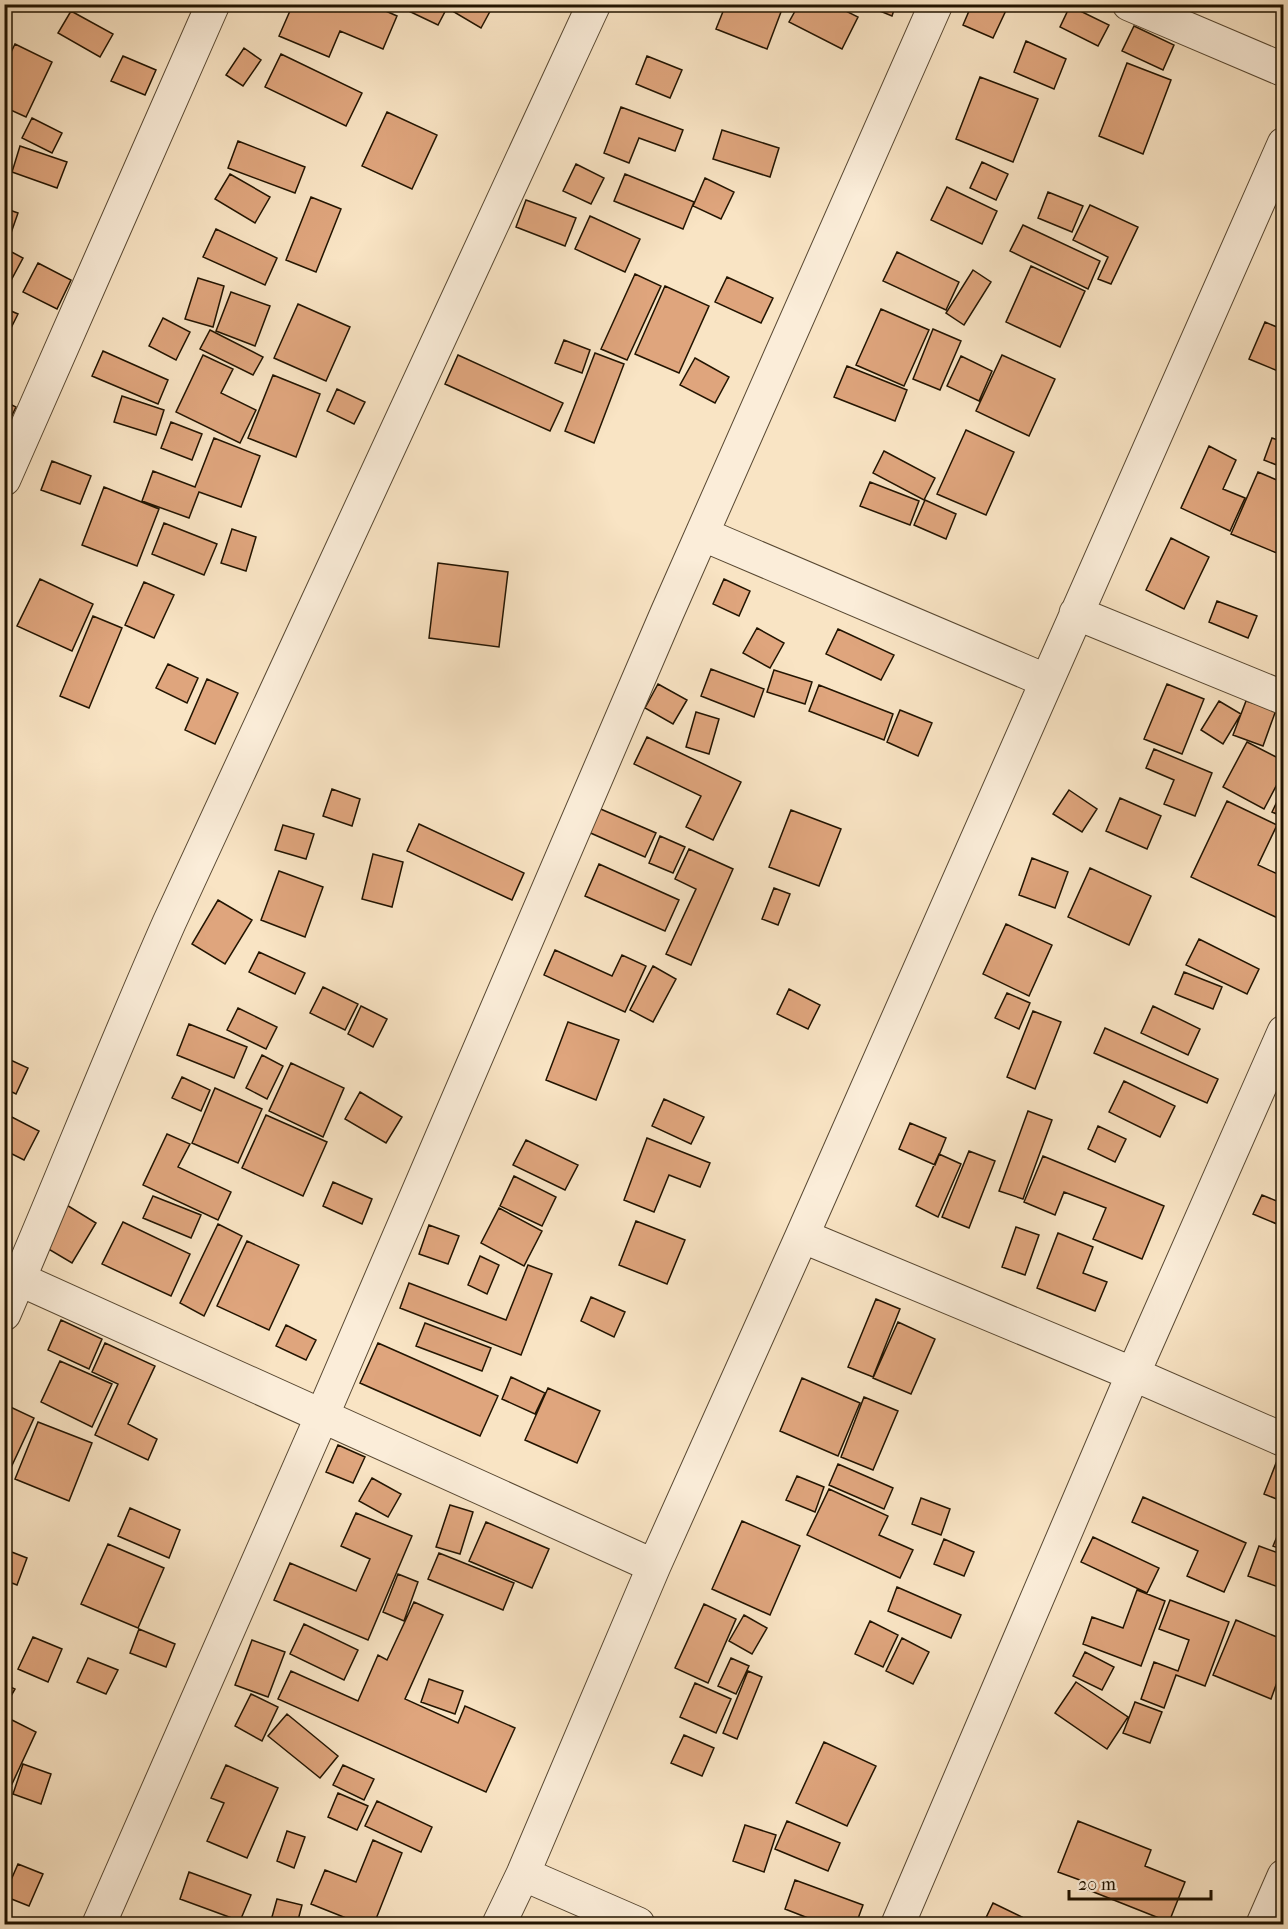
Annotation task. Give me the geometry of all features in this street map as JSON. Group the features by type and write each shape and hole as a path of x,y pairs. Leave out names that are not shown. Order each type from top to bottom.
{"street":[{"path":"4,479 213,4"},
{"path":"4,1314 67,1167 112,1052 169,923 594,4"},
{"path":"99,1924 322,1416 702,534 936,4"},
{"path":"1129,4 1284,70"},
{"path":"500,1924 654,1566 1284,144"},
{"path":"702,534 1047,681"},
{"path":"1076,613 1284,698"},
{"path":"898,1924 1133,1374 1284,1032"},
{"path":"802,1236 1133,1374 1284,1440"},
{"path":"19,1279 654,1566"},
{"path":"523,1874 638,1924"},
{"path":"1263,1924 1284,1876"}],"building":[{"path":"4,4 11,6 4,18"},
{"path":"293,4 370,4 397,16 383,49 340,31 329,57 279,36"},
{"path":"394,4 449,4 438,25"},
{"path":"459,4 494,4 481,28 454,12"},
{"path":"726,4 784,4 767,49 716,29"},
{"path":"799,4 832,4 858,17 842,49 789,22"},
{"path":"863,4 896,4 892,16"},
{"path":"972,4 1009,4 993,38 963,25"},
{"path":"1070,6 1109,25 1098,46 1060,27"},
{"path":"71,11 113,34 100,57 58,33"},
{"path":"1134,26 1174,45 1163,70 1122,51"},
{"path":"1026,41 1066,59 1054,89 1014,72"},
{"path":"15,44 52,62 26,117 4,107 4,67"},
{"path":"244,48 261,60 243,86 226,75"},
{"path":"281,54 362,93 346,126 265,87"},
{"path":"123,56 156,70 145,95 111,81"},
{"path":"647,56 682,70 670,98 636,84"},
{"path":"1127,63 1171,80 1143,154 1099,136"},
{"path":"980,77 1038,99 1013,162 956,139"},
{"path":"621,107 683,130 675,151 639,138 629,163 604,153"},
{"path":"387,112 437,135 412,189 362,166"},
{"path":"32,118 62,133 52,153 22,138"},
{"path":"722,130 779,148 770,177 713,159"},
{"path":"238,141 305,167 295,193 228,168"},
{"path":"20,146 67,162 57,188 12,172"},
{"path":"982,162 1008,174 996,200 970,188"},
{"path":"576,164 604,178 591,204 563,191"},
{"path":"230,174 270,197 255,223 215,199"},
{"path":"625,174 694,202 683,229 614,201"},
{"path":"705,178 734,192 721,219 693,206"},
{"path":"947,187 997,211 982,244 931,220"},
{"path":"1048,192 1083,206 1072,232 1038,218"},
{"path":"311,197 341,209 316,272 286,260"},
{"path":"526,200 576,218 565,246 516,227"},
{"path":"1090,205 1138,227 1111,284 1098,279 1108,257 1073,240"},
{"path":"4,208 18,213 10,236 4,233"},
{"path":"590,216 640,239 625,272 575,249"},
{"path":"1023,225 1100,261 1088,289 1010,251"},
{"path":"216,229 277,258 265,285 203,257"},
{"path":"4,248 23,258 8,286 4,284"},
{"path":"897,252 959,282 946,310 883,281"},
{"path":"38,263 71,280 57,309 23,292"},
{"path":"1031,266 1085,291 1060,347 1006,322"},
{"path":"973,270 991,282 964,325 946,313"},
{"path":"635,274 661,286 627,360 601,349"},
{"path":"727,277 773,298 761,323 715,302"},
{"path":"198,278 224,286 213,327 185,319"},
{"path":"665,286 709,306 679,373 635,354"},
{"path":"231,292 270,306 255,346 216,331"},
{"path":"298,304 350,327 326,381 274,358"},
{"path":"4,308 18,314 5,340 4,340"},
{"path":"881,309 929,330 904,386 856,365"},
{"path":"163,318 190,332 176,360 149,346"},
{"path":"1265,322 1284,330 1284,357 1278,371 1249,359"},
{"path":"933,329 961,341 940,390 913,379"},
{"path":"210,330 263,357 253,375 200,349"},
{"path":"564,340 590,350 582,373 555,363"},
{"path":"103,351 168,380 158,404 92,376"},
{"path":"595,353 624,364 594,443 565,431"},
{"path":"203,355 233,369 221,393 256,410 240,443 176,412"},
{"path":"458,355 563,403 550,431 445,384"},
{"path":"1002,355 1055,379 1029,436 976,411"},
{"path":"961,356 992,371 979,401 947,386"},
{"path":"695,358 729,377 715,403 680,385"},
{"path":"847,366 907,390 895,421 834,397"},
{"path":"273,375 320,394 296,457 248,438"},
{"path":"337,389 365,402 354,424 327,411"},
{"path":"122,396 164,410 156,435 114,422"},
{"path":"4,401 16,407 4,432"},
{"path":"171,422 202,434 192,460 161,448"},
{"path":"966,430 1014,452 986,515 937,494"},
{"path":"214,438 260,456 241,507 199,492 189,518 142,501 153,471 195,487"},
{"path":"1272,438 1284,442 1284,468 1264,460"},
{"path":"1209,446 1236,460 1223,489 1245,498 1230,531 1181,508"},
{"path":"884,451 935,478 924,500 873,473"},
{"path":"52,461 91,476 80,504 41,490"},
{"path":"1258,472 1284,483 1284,510 1279,521 1284,523 1284,556 1231,534"},
{"path":"870,482 919,501 910,525 860,506"},
{"path":"104,487 159,509 137,566 82,545"},
{"path":"925,500 956,514 946,539 914,525"},
{"path":"164,523 217,544 204,575 152,554"},
{"path":"232,529 256,537 246,571 221,563"},
{"path":"1171,538 1209,557 1184,609 1146,590"},
{"path":"438,563 508,572 499,647 429,638"},
{"path":"40,579 93,604 72,651 17,626"},
{"path":"724,579 750,591 739,616 713,604"},
{"path":"144,582 174,595 154,638 125,625"},
{"path":"1217,601 1257,616 1248,638 1209,622"},
{"path":"93,616 122,628 89,708 60,696"},
{"path":"757,628 784,643 770,668 743,653"},
{"path":"838,629 894,655 881,680 826,654"},
{"path":"168,664 198,678 187,703 156,688"},
{"path":"711,669 764,689 754,717 701,696"},
{"path":"774,670 812,682 805,704 767,692"},
{"path":"207,679 238,693 215,744 185,730"},
{"path":"658,684 687,700 673,724 645,708"},
{"path":"1167,684 1204,699 1182,754 1144,739"},
{"path":"819,685 893,714 884,740 809,711"},
{"path":"1219,701 1241,714 1223,744 1201,730"},
{"path":"1246,701 1276,710 1263,746 1233,735"},
{"path":"900,710 932,723 918,756 887,742"},
{"path":"696,712 719,719 709,754 686,747"},
{"path":"647,737 741,782 713,840 686,827 701,796 634,764"},
{"path":"1247,742 1284,761 1284,771 1264,809 1223,787"},
{"path":"1154,749 1212,773 1195,816 1164,804 1174,780 1146,768"},
{"path":"1284,787 1284,817 1272,812"},
{"path":"332,789 360,799 352,826 323,816"},
{"path":"1069,790 1097,809 1082,832 1053,814"},
{"path":"1120,798 1161,816 1147,849 1106,831"},
{"path":"1227,801 1277,825 1258,865 1284,877 1284,921 1191,877"},
{"path":"596,807 656,833 645,857 586,831"},
{"path":"791,810 841,829 819,886 769,867"},
{"path":"419,824 524,873 512,900 407,851"},
{"path":"283,825 314,834 306,859 275,850"},
{"path":"660,836 685,847 673,873 649,863"},
{"path":"689,849 733,869 691,965 666,954 696,889 675,879"},
{"path":"373,854 403,862 392,907 362,899"},
{"path":"1032,858 1068,872 1055,908 1019,895"},
{"path":"599,864 679,900 665,931 585,896"},
{"path":"1090,868 1151,896 1129,945 1068,917"},
{"path":"279,871 323,887 305,937 261,920"},
{"path":"774,888 790,894 778,925 762,919"},
{"path":"218,900 252,920 225,964 192,944"},
{"path":"1006,924 1052,945 1029,996 983,974"},
{"path":"1199,939 1259,969 1247,994 1186,965"},
{"path":"555,950 612,976 622,955 646,966 625,1012 544,975"},
{"path":"259,952 305,973 295,994 249,972"},
{"path":"653,966 676,979 653,1022 630,1010"},
{"path":"1184,972 1222,987 1213,1009 1175,994"},
{"path":"323,987 358,1004 345,1030 310,1013"},
{"path":"789,989 820,1005 808,1029 777,1014"},
{"path":"1007,993 1030,1003 1019,1029 995,1018"},
{"path":"361,1006 387,1019 373,1047 348,1034"},
{"path":"1153,1006 1200,1029 1188,1055 1141,1033"},
{"path":"238,1008 277,1027 266,1049 227,1030"},
{"path":"1033,1011 1061,1022 1035,1089 1007,1077"},
{"path":"568,1022 619,1040 596,1100 546,1080"},
{"path":"189,1024 247,1047 234,1078 177,1055"},
{"path":"1105,1028 1218,1079 1207,1103 1094,1053"},
{"path":"262,1055 283,1066 267,1099 246,1088"},
{"path":"4,1057 28,1068 16,1094 4,1088"},
{"path":"291,1063 344,1088 323,1137 269,1111"},
{"path":"182,1077 210,1090 201,1111 172,1098"},
{"path":"1124,1081 1175,1106 1160,1137 1109,1112"},
{"path":"215,1088 262,1109 238,1163 192,1143"},
{"path":"360,1092 402,1117 386,1143 345,1119"},
{"path":"664,1099 704,1117 691,1144 652,1126"},
{"path":"1028,1111 1052,1120 1023,1199 999,1191"},
{"path":"4,1113 39,1131 24,1160 4,1150"},
{"path":"266,1115 327,1142 303,1196 242,1168"},
{"path":"910,1123 946,1138 935,1165 899,1149"},
{"path":"1098,1126 1126,1139 1115,1162 1088,1149"},
{"path":"167,1134 190,1144 178,1167 231,1192 218,1220 143,1185"},
{"path":"647,1138 710,1163 700,1187 669,1175 654,1212 624,1200"},
{"path":"526,1140 578,1165 565,1190 513,1165"},
{"path":"969,1151 995,1161 969,1228 942,1217"},
{"path":"939,1154 961,1164 938,1217 916,1206"},
{"path":"1043,1156 1164,1206 1142,1259 1093,1239 1106,1208 1064,1192 1055,1215 1024,1202"},
{"path":"514,1176 556,1197 542,1226 500,1206"},
{"path":"333,1182 372,1199 362,1224 323,1206"},
{"path":"1262,1195 1284,1204 1284,1227 1253,1214"},
{"path":"153,1196 201,1215 191,1238 143,1218"},
{"path":"65,1204 96,1223 72,1263 40,1244"},
{"path":"499,1208 542,1231 524,1266 481,1243"},
{"path":"636,1221 685,1240 667,1284 619,1265"},
{"path":"123,1222 190,1254 171,1296 102,1264"},
{"path":"218,1224 242,1236 204,1316 180,1303"},
{"path":"429,1225 459,1236 448,1264 419,1254"},
{"path":"1016,1227 1039,1235 1025,1275 1002,1267"},
{"path":"1058,1233 1093,1247 1083,1273 1107,1282 1095,1311 1037,1288"},
{"path":"247,1241 299,1265 269,1330 217,1306"},
{"path":"480,1256 499,1265 487,1294 468,1285"},
{"path":"528,1265 552,1274 521,1355 400,1308 409,1283 506,1320"},
{"path":"591,1297 625,1312 614,1337 581,1321"},
{"path":"876,1299 900,1309 873,1377 848,1367"},
{"path":"61,1320 102,1339 89,1369 48,1350"},
{"path":"898,1322 935,1339 911,1394 873,1378"},
{"path":"425,1323 491,1348 482,1371 416,1346"},
{"path":"286,1325 316,1340 306,1360 276,1346"},
{"path":"105,1343 155,1366 128,1424 157,1439 148,1460 95,1435 118,1384 92,1372"},
{"path":"378,1343 498,1396 480,1436 360,1383"},
{"path":"60,1361 112,1384 92,1427 41,1402"},
{"path":"511,1377 545,1393 535,1414 502,1399"},
{"path":"802,1378 860,1403 838,1456 780,1431"},
{"path":"548,1388 600,1411 577,1463 525,1440"},
{"path":"864,1397 898,1411 873,1470 841,1457"},
{"path":"4,1404 34,1418 8,1474 4,1472"},
{"path":"38,1422 92,1443 69,1501 15,1479"},
{"path":"338,1445 365,1457 353,1483 326,1472"},
{"path":"1280,1453 1284,1454 1284,1502 1264,1494"},
{"path":"838,1464 893,1488 884,1509 829,1485"},
{"path":"797,1476 824,1487 815,1512 786,1500"},
{"path":"372,1478 401,1494 388,1517 359,1501"},
{"path":"829,1489 888,1516 879,1535 913,1550 900,1578 807,1535"},
{"path":"1143,1497 1246,1543 1224,1592 1187,1576 1198,1551 1132,1522"},
{"path":"921,1498 950,1509 941,1535 912,1524"},
{"path":"450,1505 473,1512 460,1554 436,1547"},
{"path":"130,1508 180,1530 169,1558 118,1536"},
{"path":"356,1513 412,1536 368,1640 274,1600 290,1563 356,1591 370,1559 341,1546"},
{"path":"1284,1520 1284,1550 1273,1546"},
{"path":"742,1521 800,1546 770,1615 712,1589"},
{"path":"486,1522 549,1549 532,1588 469,1561"},
{"path":"1093,1537 1159,1568 1147,1593 1081,1562"},
{"path":"944,1539 974,1552 964,1576 934,1564"},
{"path":"108,1544 164,1568 138,1628 81,1604"},
{"path":"1259,1546 1284,1555 1284,1589 1248,1576"},
{"path":"4,1549 27,1558 17,1585 4,1580"},
{"path":"439,1553 514,1583 503,1610 428,1579"},
{"path":"398,1574 418,1582 404,1621 383,1612"},
{"path":"897,1587 961,1615 951,1638 888,1611"},
{"path":"1137,1590 1165,1601 1141,1666 1083,1644 1092,1617 1123,1628"},
{"path":"1170,1600 1229,1622 1205,1686 1176,1675 1164,1708 1141,1699 1154,1662 1178,1671 1189,1640 1159,1629"},
{"path":"414,1602 443,1615 405,1699 458,1723 465,1706 515,1728 486,1792 278,1699 291,1671 358,1701 378,1655 387,1660"},
{"path":"704,1604 736,1619 708,1683 675,1668"},
{"path":"744,1615 767,1628 752,1654 729,1641"},
{"path":"1236,1620 1284,1640 1284,1676 1280,1674 1271,1699 1213,1675"},
{"path":"870,1621 898,1635 883,1667 855,1654"},
{"path":"304,1624 358,1650 344,1680 290,1654"},
{"path":"139,1629 175,1644 166,1667 130,1653"},
{"path":"33,1637 62,1649 48,1682 18,1669"},
{"path":"902,1638 929,1652 913,1684 886,1671"},
{"path":"252,1640 285,1652 268,1697 235,1685"},
{"path":"1085,1652 1114,1667 1102,1690 1073,1676"},
{"path":"88,1658 118,1670 106,1694 77,1682"},
{"path":"731,1658 749,1666 736,1694 718,1686"},
{"path":"748,1671 762,1677 737,1739 723,1733"},
{"path":"429,1679 463,1691 455,1714 421,1702"},
{"path":"1076,1682 1128,1717 1107,1749 1055,1713"},
{"path":"695,1683 731,1699 716,1733 680,1717"},
{"path":"4,1684 15,1689 4,1708"},
{"path":"251,1694 278,1707 262,1741 235,1726"},
{"path":"1135,1702 1162,1712 1150,1743 1123,1733"},
{"path":"287,1714 338,1756 320,1778 268,1736"},
{"path":"8,1718 36,1732 12,1784 4,1780 4,1725"},
{"path":"684,1735 714,1748 702,1776 671,1763"},
{"path":"824,1742 876,1766 847,1826 796,1803"},
{"path":"23,1764 51,1774 41,1804 13,1794"},
{"path":"226,1765 278,1788 247,1858 207,1841 224,1803 211,1798"},
{"path":"343,1765 374,1779 364,1800 333,1785"},
{"path":"338,1793 368,1806 357,1830 328,1817"},
{"path":"377,1801 432,1827 421,1852 365,1826"},
{"path":"787,1821 840,1843 828,1871 775,1849"},
{"path":"1078,1821 1151,1850 1145,1866 1185,1882 1169,1922 1086,1889 1088,1883 1058,1872"},
{"path":"745,1825 776,1835 764,1872 733,1861"},
{"path":"287,1831 305,1837 294,1868 277,1861"},
{"path":"373,1840 402,1853 374,1924 361,1924 311,1904 325,1870 356,1882"},
{"path":"18,1864 43,1874 29,1906 4,1896"},
{"path":"189,1872 251,1895 240,1921 180,1899"},
{"path":"795,1880 863,1905 856,1924 806,1924 808,1918 785,1909"},
{"path":"277,1899 302,1905 297,1924 270,1924"},
{"path":"993,1903 1022,1917 1018,1924 983,1924"},
{"path":"309,1918 323,1924 306,1924"}]}
